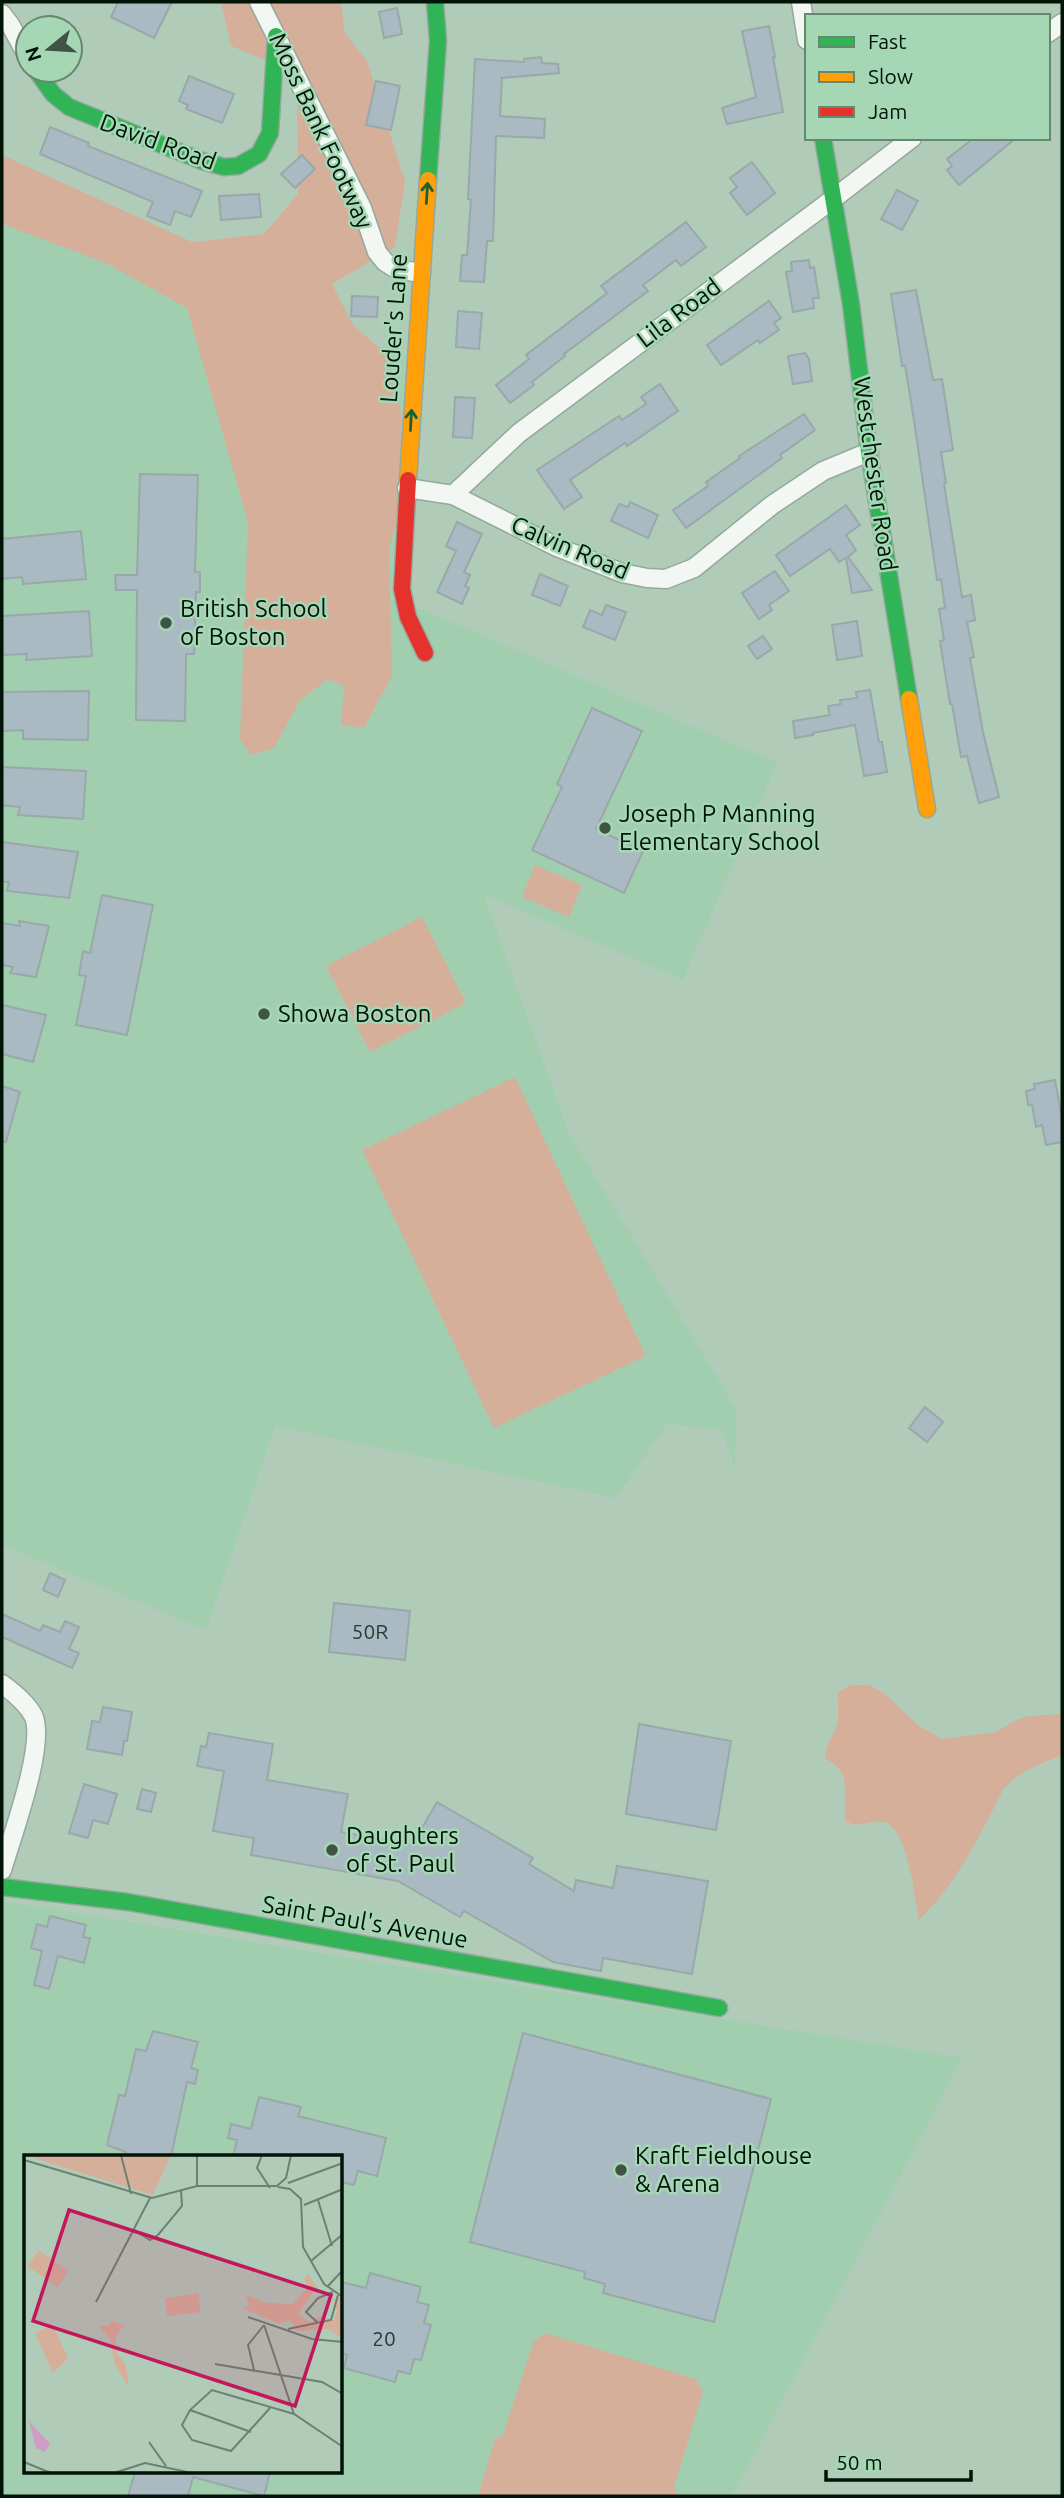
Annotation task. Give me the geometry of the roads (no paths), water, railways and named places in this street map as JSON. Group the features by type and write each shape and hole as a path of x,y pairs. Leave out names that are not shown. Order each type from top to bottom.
{"street":[{"name":"Moss Bank Footway","path":"259,2 362,208 377,252 390,266 421,273"},
{"name":"Louder's Lane","path":"425,653 405,615 401,600 401,554 438,41 435,2"},
{"path":"801,2 805,27"},
{"path":"2,14 14,31"},
{"name":"David Road","path":"46,84 69,107 202,161 231,168 258,154 270,133 276,36"},
{"name":"Westchester Road","path":"823,140 851,304 869,452 928,809"},
{"name":"Lila Road","path":"453,495 519,433 909,140"},
{"name":"Calvin Road","path":"407,488 453,495 557,547 622,573 666,579 694,568 772,505 822,471 869,452"},
{"path":"2,1685 16,1694 34,1716 36,1741 31,1770 2,1870"},
{"name":"Saint Paul's Avenue","path":"2,1887 149,1905 719,2008"}],"place":[{"name":"British School of Boston","path":"166,623"},
{"name":"Joseph P Manning Elementary School","path":"605,828"},
{"name":"Showa Boston","path":"264,1014"},
{"name":"Daughters of St. Paul","path":"332,1850"},
{"name":"Kraft Fieldhouse & Arena","path":"621,2170"}]}
